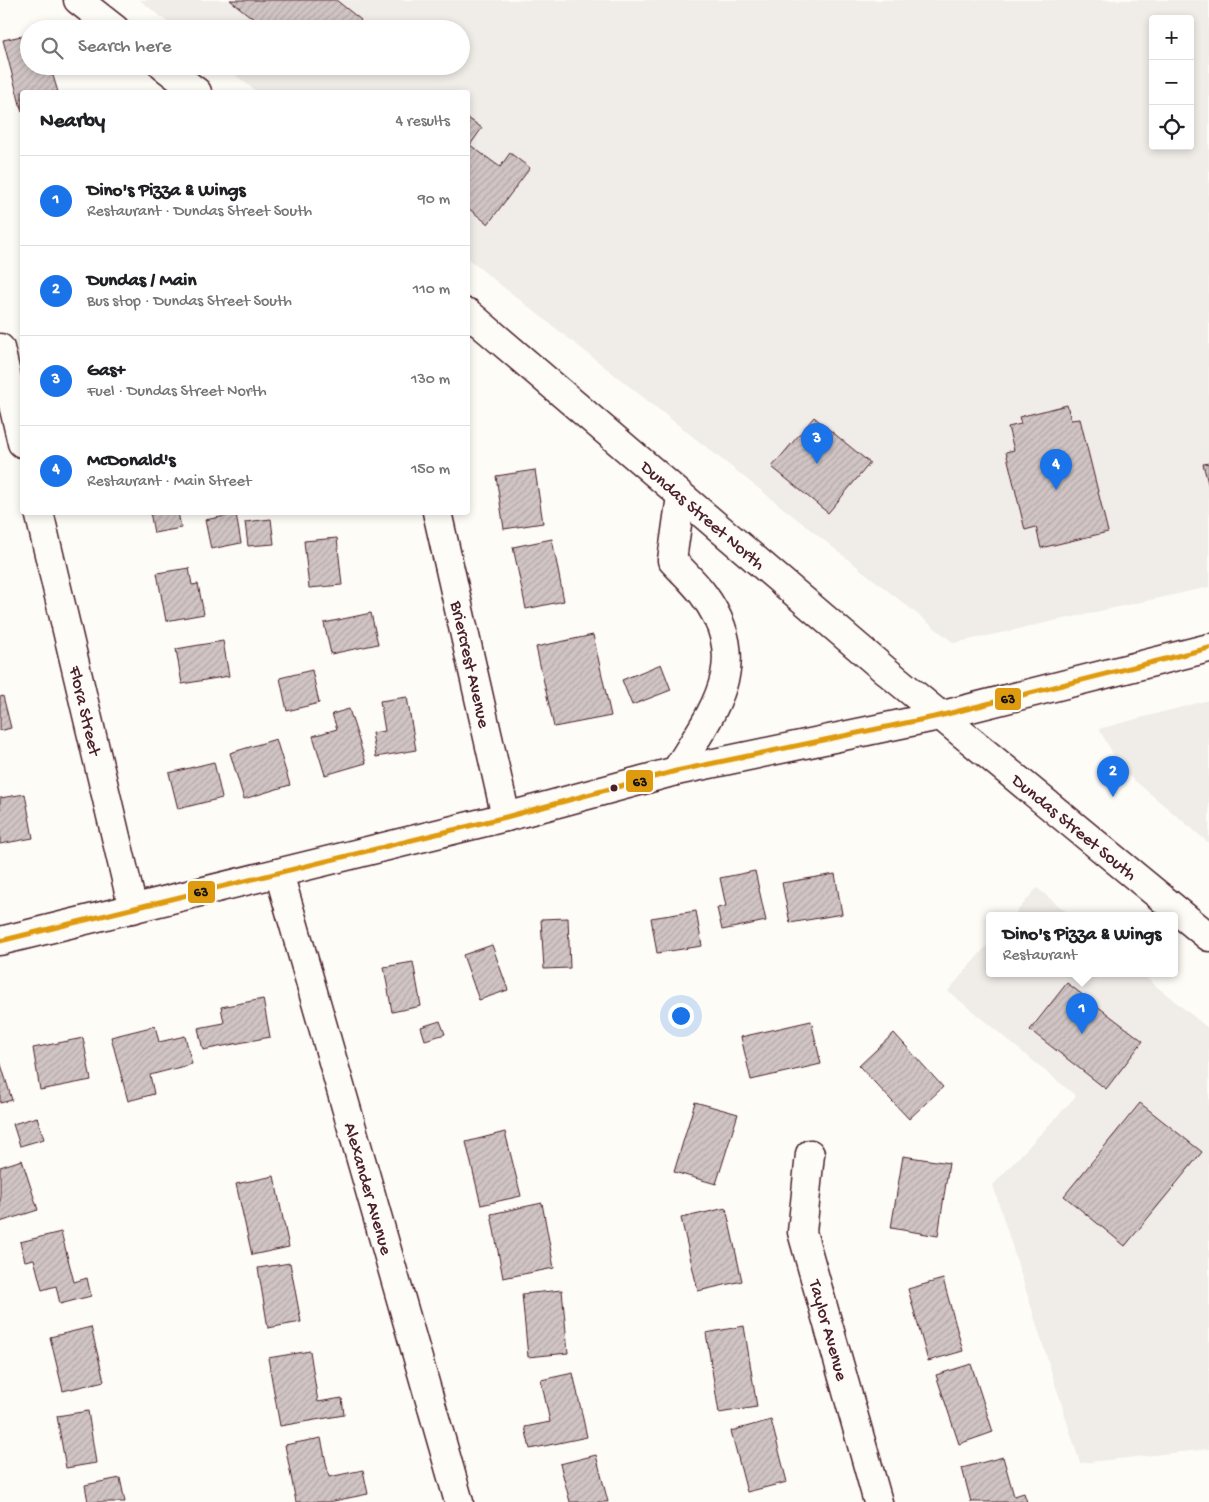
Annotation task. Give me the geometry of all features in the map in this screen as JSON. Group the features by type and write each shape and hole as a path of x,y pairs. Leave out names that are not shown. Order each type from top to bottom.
{"main road":[{"path":"78,0 104,20"},
{"path":"175,75 194,90"},
{"name":"Dundas Street North","path":"470,315 939,716"},
{"path":"0,348 20,434"},
{"path":"676,771 722,693 727,669 725,641 717,617 703,594 672,560 681,496"},
{"name":"Flora Street","path":"40,515 133,909"},
{"name":"Briercrest Avenue","path":"438,515 506,817"},
{"path":"0,940 506,817 676,771 939,716 1209,648"},
{"name":"Dundas Street South","path":"939,716 1209,937"},
{"name":"Alexander Avenue","path":"279,873 459,1502"},
{"name":"Taylor Avenue","path":"810,1154 802,1232 878,1502"}],"shaded area":[{"path":"140,0 1209,0 1209,587 954,643 470,261 470,90 254,90 235,75 470,75 470,20 165,20"},
{"path":"1209,700 1209,843 1122,770 1099,729"},
{"path":"1037,888 1066,912 1017,912"},
{"path":"986,947 986,977 1145,977 1209,1029 1209,1449 1080,1463 993,1185 1076,1096 948,991"}],"building":[{"path":"230,0 336,0 361,20 255,20"},
{"path":"20,36 20,75 53,75 57,90 20,90 20,104 3,40"},
{"path":"470,119 482,128 470,145"},
{"path":"470,145 500,167 510,153 530,168 488,224 470,210"},
{"path":"1067,405 1071,420 1080,419 1108,532 1041,548 1036,527 1025,530 1006,452 1014,450 1008,427 1021,424 1019,417"},
{"path":"814,417 870,463 828,513 772,467"},
{"path":"1209,463 1209,487 1203,464"},
{"path":"535,470 543,523 504,529 496,476"},
{"path":"151,515 179,515 181,528 154,533"},
{"path":"236,515 241,543 211,549 205,520"},
{"path":"271,519 274,544 248,546 245,522"},
{"path":"337,538 342,585 309,588 304,541"},
{"path":"552,539 564,601 526,609 513,547"},
{"path":"189,568 192,585 198,584 204,614 166,621 157,573"},
{"path":"371,613 378,644 331,654 324,623"},
{"path":"593,635 611,716 554,727 536,647"},
{"path":"223,641 229,676 182,684 176,649"},
{"path":"661,664 671,690 632,705 622,680"},
{"path":"312,670 319,703 287,711 280,678"},
{"path":"3,696 11,728 0,731 0,697"},
{"path":"407,697 416,750 376,757 372,733 385,731 380,701"},
{"path":"349,709 366,763 325,775 313,736 337,729 332,714"},
{"path":"276,739 290,785 244,799 230,753"},
{"path":"214,762 222,798 178,809 169,773"},
{"path":"25,794 33,838 0,844 0,798"},
{"path":"755,871 766,921 722,930 717,908 726,906 720,878"},
{"path":"835,874 842,914 790,923 782,883"},
{"path":"696,911 702,946 657,953 651,918"},
{"path":"568,918 570,968 544,969 541,919"},
{"path":"492,945 508,990 479,1000 463,955"},
{"path":"413,962 421,1006 392,1012 384,967"},
{"path":"1067,983 1143,1041 1106,1089 1030,1030"},
{"path":"263,999 270,1037 203,1050 198,1028 224,1023 221,1007"},
{"path":"440,1021 445,1034 425,1040 421,1027"},
{"path":"811,1021 821,1064 751,1080 741,1037"},
{"path":"155,1026 159,1042 185,1036 192,1064 150,1075 154,1094 128,1101 111,1037"},
{"path":"894,1033 943,1087 909,1119 859,1066"},
{"path":"83,1038 91,1080 40,1090 33,1048"},
{"path":"0,1061 12,1100 0,1103"},
{"path":"695,1102 738,1114 716,1184 674,1172"},
{"path":"1140,1103 1202,1152 1125,1246 1064,1196"},
{"path":"37,1117 44,1139 20,1146 13,1124"},
{"path":"505,1132 521,1196 481,1205 466,1142"},
{"path":"903,1156 949,1163 938,1236 891,1228"},
{"path":"22,1160 38,1210 0,1222 0,1167"},
{"path":"274,1176 289,1247 252,1255 236,1184"},
{"path":"542,1203 554,1268 503,1278 491,1214"},
{"path":"726,1208 742,1281 698,1291 681,1218"},
{"path":"61,1232 74,1282 87,1278 91,1296 60,1304 56,1286 42,1290 34,1259 25,1261 20,1242"},
{"path":"290,1263 301,1322 268,1328 258,1268"},
{"path":"943,1279 963,1351 928,1361 908,1289"},
{"path":"562,1290 568,1353 528,1357 522,1294"},
{"path":"744,1326 757,1407 719,1413 706,1333"},
{"path":"91,1327 104,1381 63,1391 50,1337"},
{"path":"310,1351 318,1402 342,1398 344,1415 280,1426 268,1358"},
{"path":"971,1364 993,1432 959,1444 936,1375"},
{"path":"573,1373 587,1437 530,1449 525,1427 550,1422 541,1380"},
{"path":"88,1411 96,1463 66,1468 57,1416"},
{"path":"771,1420 787,1482 747,1492 731,1431"},
{"path":"321,1438 329,1477 363,1470 368,1494 329,1502 296,1502 285,1445"},
{"path":"596,1455 608,1502 570,1502 560,1464"},
{"path":"1003,1457 1014,1496 1024,1493 1027,1502 971,1502 962,1468"},
{"path":"120,1478 125,1502 88,1502 85,1485"}],"transit line":[{"name":"63","path":"0,941 506,817 676,771 939,716 1209,648"}],"place":[{"name":"Gas+","path":"817,464"},
{"name":"McDonald's","path":"1056,490"},
{"name":"Dundas / Main","path":"1113,797"},
{"name":"Dino's Pizza & Wings","path":"1082,1034"}]}
